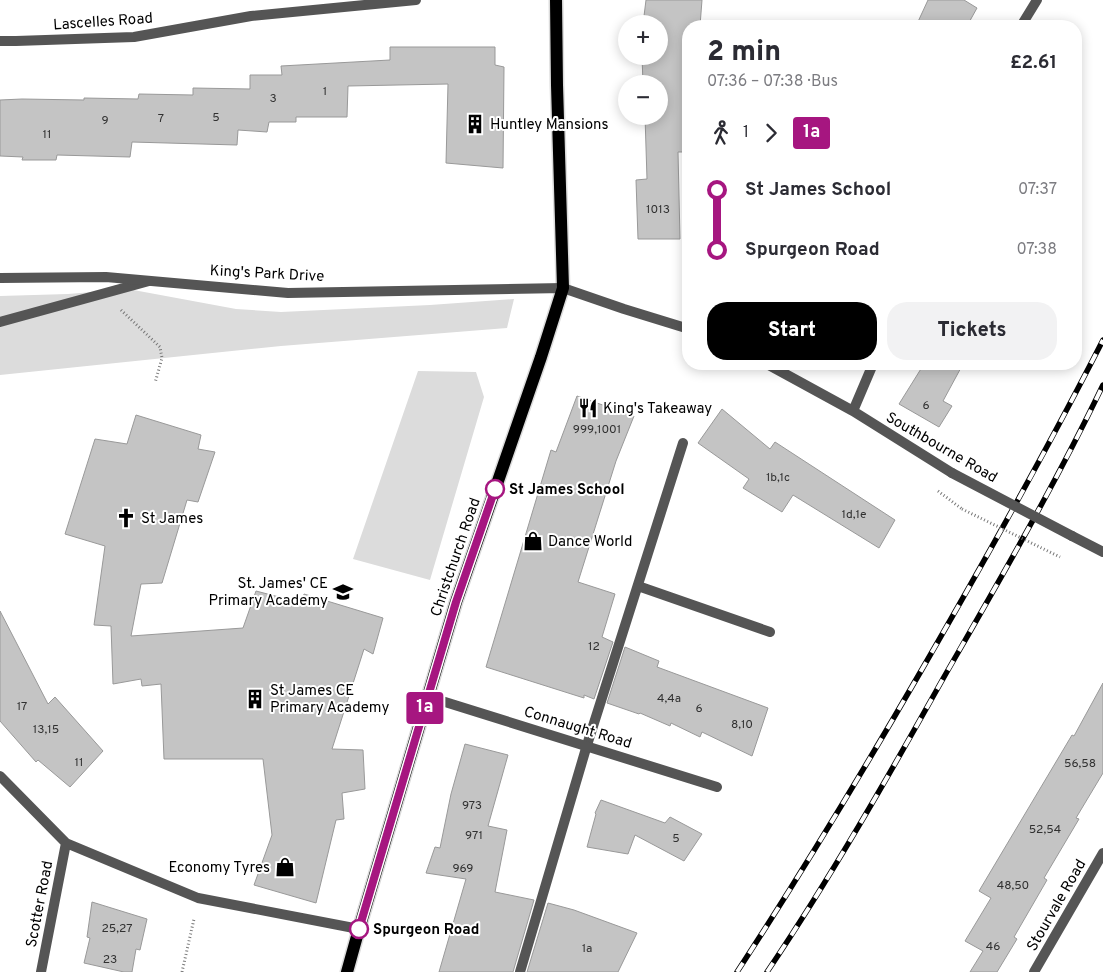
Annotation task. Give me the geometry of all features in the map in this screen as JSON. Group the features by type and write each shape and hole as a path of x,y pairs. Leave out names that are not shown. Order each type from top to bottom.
{"main road":[{"name":"Christchurch Road","path":"347,972 358,929 456,602 541,357 562,288 556,85 556,0"}],"street":[{"name":"Lascelles Road","path":"0,41 134,37 251,16 416,0"},
{"path":"1025,20 1037,0"},
{"name":"King's Park Drive","path":"0,278 106,277 288,293 562,288"},
{"path":"0,322 150,281"},
{"path":"562,288 682,327"},
{"name":"Southbourne Road","path":"778,370 852,411 952,473 1103,552"},
{"path":"852,411 870,370"},
{"path":"520,972 587,746 683,443"},
{"path":"638,586 770,632"},
{"name":"Connaught Road","path":"429,697 717,787"},
{"path":"0,776 66,843 198,898 358,929"},
{"name":"Scotter Road","path":"41,972 66,843"},
{"name":"Stourvale Road","path":"1034,972 1103,853"}],"path":[{"path":"118,307 160,347 162,358 155,383"},
{"path":"962,509 1060,557"},
{"path":"182,972 198,898"}],"shaded area":[{"path":"128,289 236,309 281,312 514,299 507,328 281,346 0,375 0,296 68,294"},
{"path":"418,371 476,372 484,397 430,580 353,559"}],"building":[{"path":"646,0 702,0 700,20 682,20 682,152 678,152 680,239 638,239 636,180 647,179 645,125 668,125 668,75 643,75 642,65 668,65 668,15 644,15"},
{"path":"928,0 964,0 977,8 970,20 919,20"},
{"path":"390,47 495,47 495,65 504,67 503,168 446,163 448,84 348,86 347,117 296,117 296,122 269,122 267,132 238,130 237,145 132,142 130,157 57,155 56,160 22,160 23,157 0,156 0,100 138,99 139,94 193,95 193,88 250,89 250,75 282,75 281,66 390,60"},
{"path":"920,370 960,370 943,401 952,406 939,427 899,404"},
{"path":"577,396 634,416 616,461 578,582 615,594 602,637 613,642 594,699 584,695 584,698 486,667 551,450 556,452"},
{"path":"722,409 770,449 775,442 895,520 879,548 793,495 782,512 743,488 749,479 698,443"},
{"path":"136,415 201,435 198,449 215,452 198,502 187,500 162,583 141,584 131,636 243,628 256,591 302,603 304,594 383,618 373,654 364,649 332,749 363,750 365,789 342,793 344,819 336,820 316,903 254,885 272,835 263,759 164,759 161,684 142,686 141,679 113,684 111,626 94,625 105,546 65,534 95,439 127,444"},
{"path":"0,611 48,704 55,697 103,751 70,787 38,760 36,762 0,721"},
{"path":"625,647 659,661 657,667 768,708 752,756 702,732 700,737 671,723 670,726 640,713 607,703"},
{"path":"1103,683 1103,773 1076,818 1079,819 1044,878 1047,880 1014,937 1017,939 997,972 970,972 983,951 965,941 991,898 979,891 1072,735 1074,736"},
{"path":"465,744 508,755 488,826 507,830 495,892 534,900 513,972 439,972 466,879 426,873 435,847 440,848 451,794"},
{"path":"601,800 665,823 670,817 702,834 684,861 635,835 628,854 587,847 595,813"},
{"path":"92,902 147,919 140,950 136,949 132,972 84,963 90,938 87,937"},
{"path":"548,903 574,910 637,933 618,972 527,972"}],"railway":[{"path":"737,972 831,823 921,671 1014,507 1103,340"},
{"path":"767,972 836,863 902,752 1066,459 1103,385"}],"bus line":[{"name":"1a","path":"359,929 456,602 495,489"}],"place":[{"name":"Huntley Mansions","path":"475,124"},
{"name":"King's Takeaway","path":"588,408"},
{"name":"St James School","path":"495,489"},
{"name":"St James","path":"126,518"},
{"name":"Dance World","path":"533,541"},
{"name":"St. James' CE Primary Academy","path":"343,592"},
{"name":"St James CE Primary Academy","path":"255,699"},
{"name":"Economy Tyres","path":"285,867"},
{"name":"Spurgeon Road","path":"359,929"}]}
